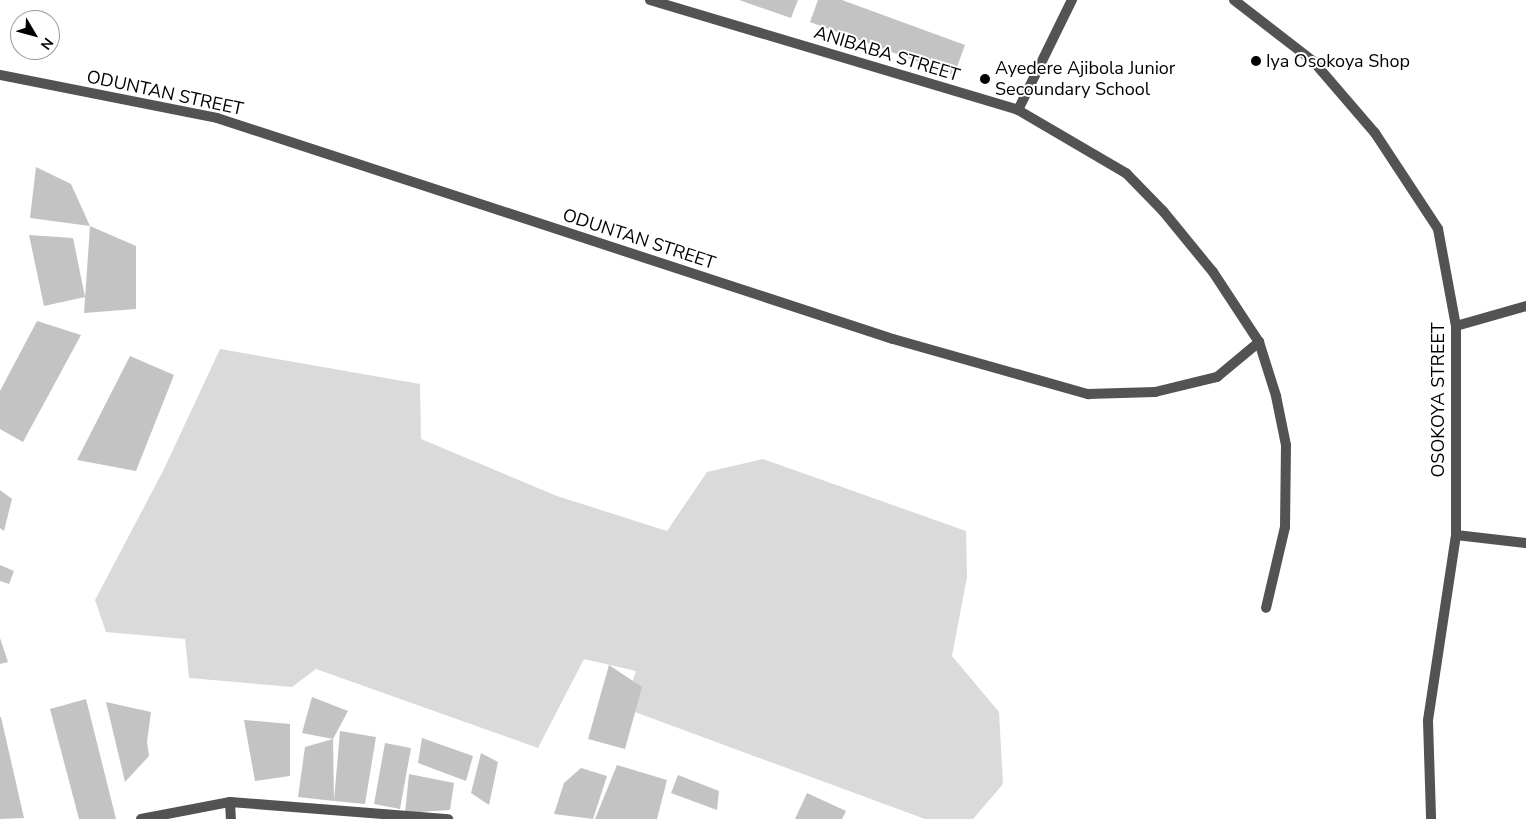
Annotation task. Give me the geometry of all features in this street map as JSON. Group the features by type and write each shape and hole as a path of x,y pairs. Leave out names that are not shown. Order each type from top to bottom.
{"street":[{"name":"ANIBABA STREET","path":"650,0 1018,110 1126,172 1213,272 1259,342 1276,396 1286,445 1285,527 1266,608"},
{"path":"1018,110 1072,0"},
{"name":"OSOKOYA STREET","path":"1234,0 1313,61 1375,133 1438,229 1456,326 1456,535 1428,721 1431,819"},
{"name":"ODUNTAN STREET","path":"0,75 217,118 893,339 1088,394 1155,392 1217,377 1259,342"},
{"path":"1456,326 1526,306"},
{"path":"1456,535 1526,543"},
{"path":"141,819 230,802 448,819"},
{"path":"230,802 231,819"}],"shaded area":[{"path":"220,349 420,384 421,439 557,496 667,531 707,472 763,459 966,531 967,577 952,656 999,712 1003,784 973,819 925,819 624,708 636,671 584,659 538,748 316,669 292,687 189,678 185,639 106,632 95,600 163,471"}],"building":[{"path":"739,0 798,0 791,18"},
{"path":"818,0 842,0 965,45 954,75 810,22"},
{"path":"36,167 71,184 90,226 30,218"},
{"path":"90,226 136,246 136,309 84,313"},
{"path":"29,235 73,238 85,297 44,306"},
{"path":"37,321 81,335 23,442 0,429 0,391"},
{"path":"130,356 174,375 136,471 77,460"},
{"path":"0,490 12,499 4,531 0,528"},
{"path":"0,565 14,571 9,584 0,581"},
{"path":"0,638 8,662 0,664"},
{"path":"609,665 642,687 625,749 588,739"},
{"path":"312,697 348,711 333,739 302,733"},
{"path":"86,699 116,819 79,819 50,709"},
{"path":"106,702 151,712 147,742 149,756 125,782"},
{"path":"1,717 24,818 0,819"},
{"path":"244,720 290,724 290,776 255,781"},
{"path":"340,731 376,737 365,804 334,801"},
{"path":"422,738 473,756 466,781 418,763"},
{"path":"333,739 334,801 298,797 305,747"},
{"path":"385,743 411,748 400,809 374,804"},
{"path":"481,753 498,762 489,805 471,793"},
{"path":"617,765 667,780 657,819 595,819"},
{"path":"581,768 607,776 593,819 554,814 564,783"},
{"path":"409,774 454,783 450,810 405,813"},
{"path":"678,775 719,791 717,810 671,793"},
{"path":"807,793 846,811 842,819 795,819"}],"place":[{"name":"Iya Osokoya Shop","path":"1256,61"},
{"name":"Ayedere Ajibola Junior Secoundary School","path":"985,79"}]}
